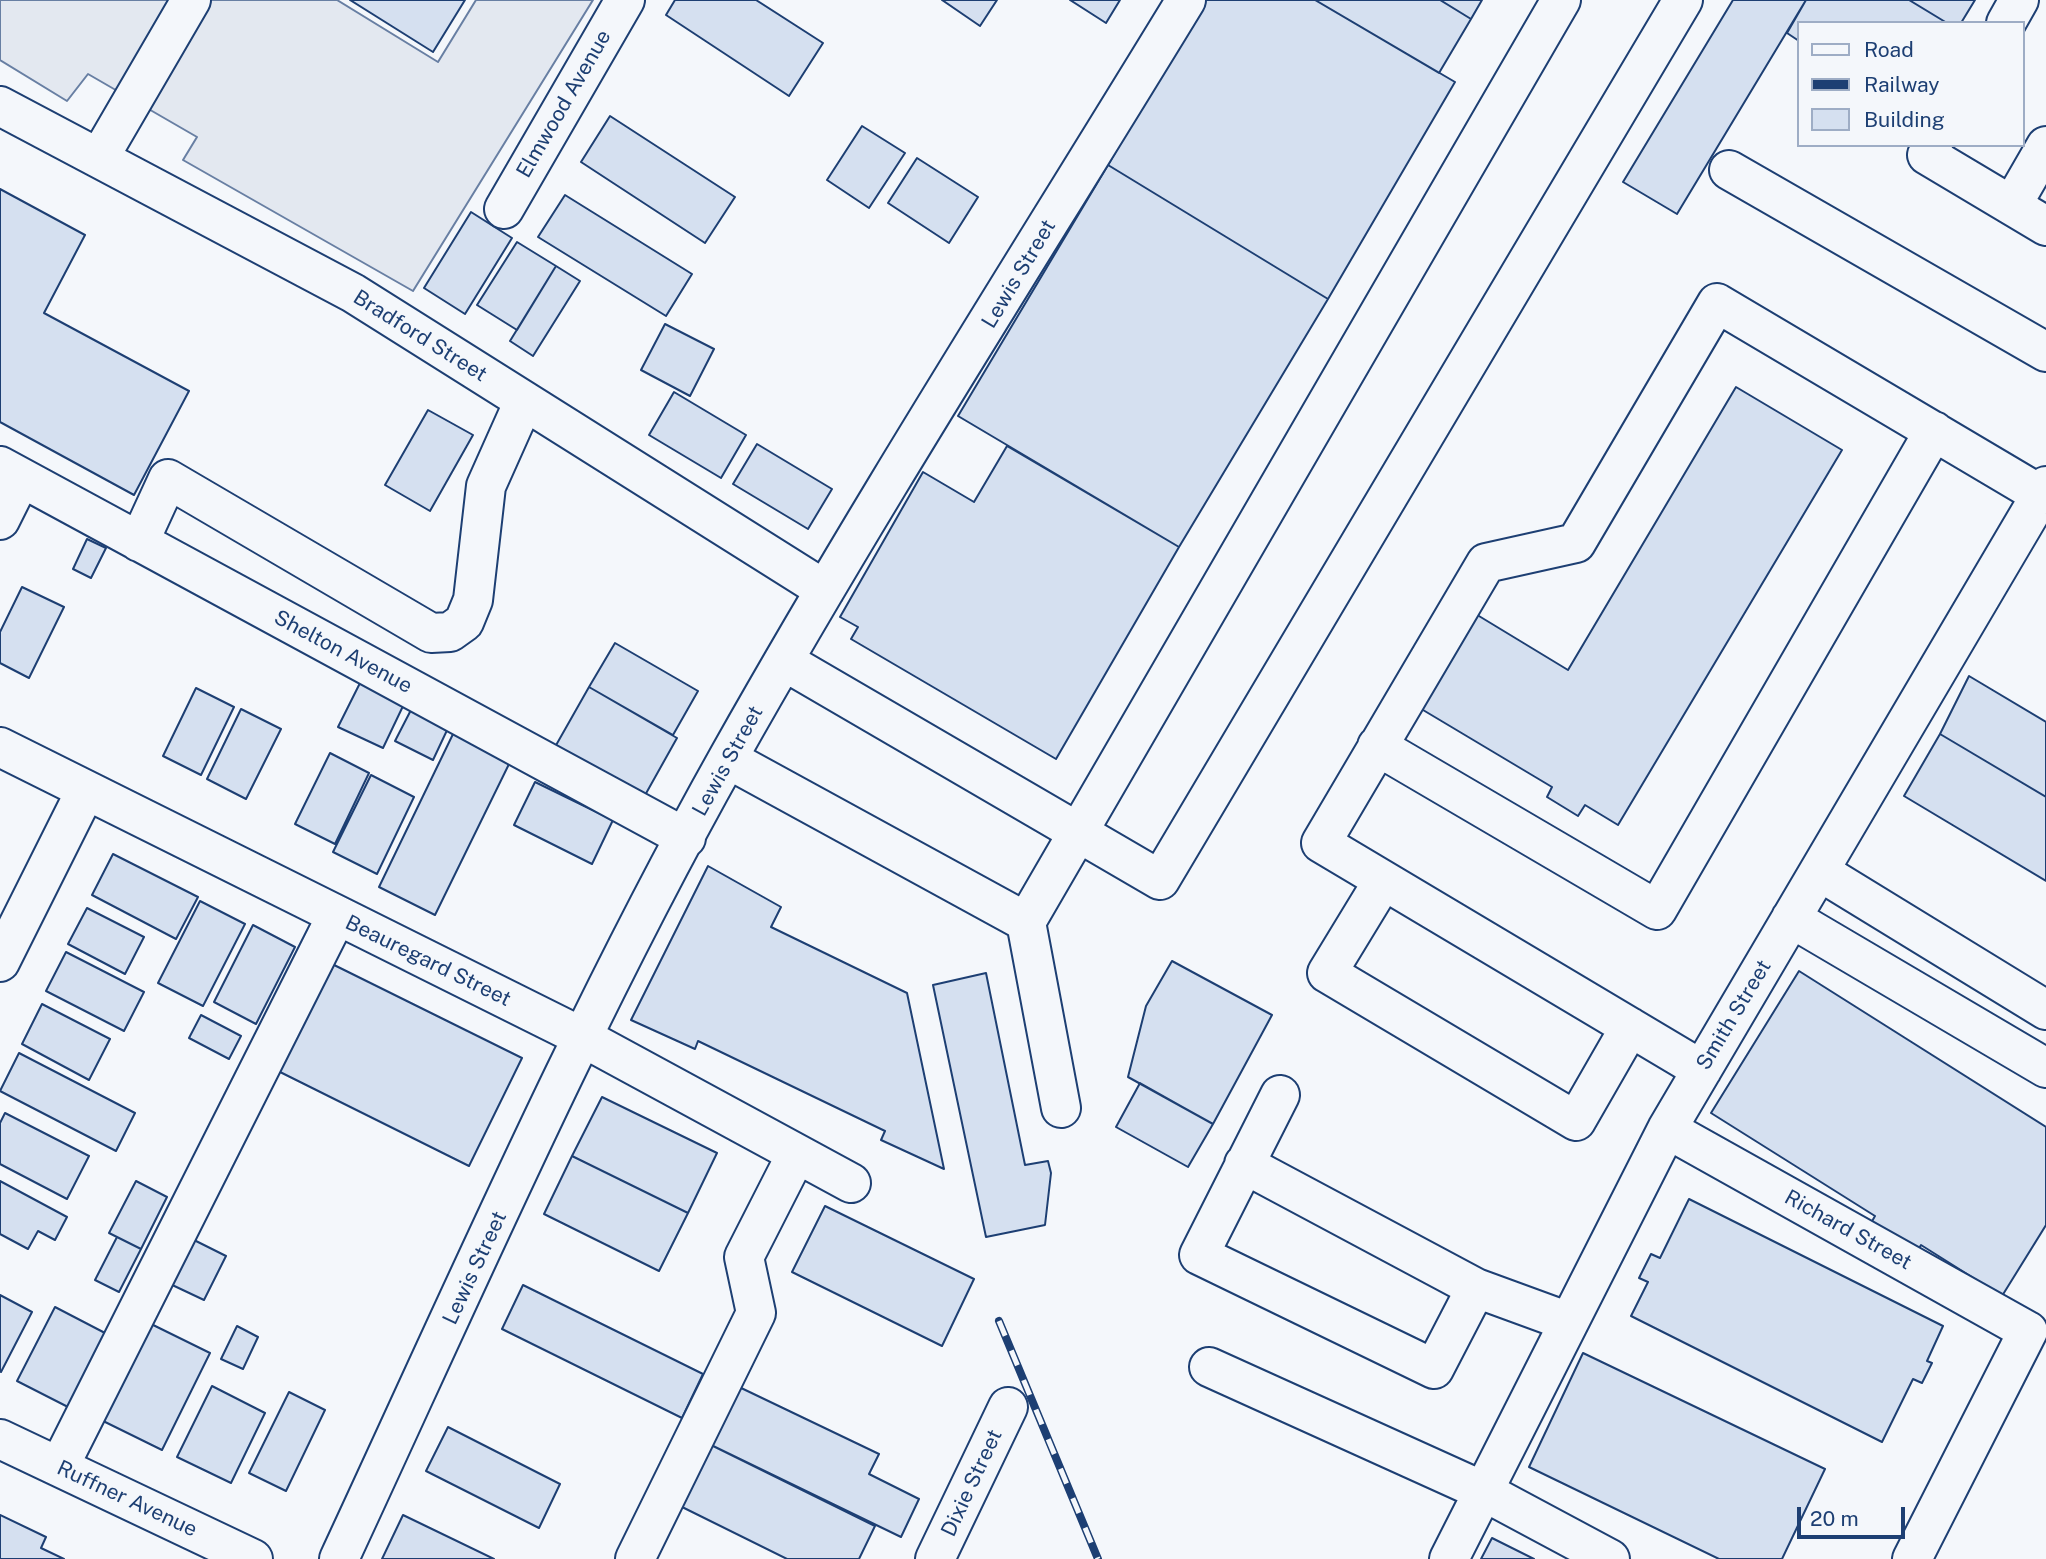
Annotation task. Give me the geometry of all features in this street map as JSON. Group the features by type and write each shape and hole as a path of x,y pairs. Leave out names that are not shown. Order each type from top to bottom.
{"street":[{"path":"99,158 191,0"},
{"name":"Elmwood Avenue","path":"504,209 625,0"},
{"name":"Lewis Street","path":"339,1559 582,1037 728,759 825,590 1186,0"},
{"path":"1061,1108 1026,922 1561,0"},
{"path":"784,661 1160,880 1684,0"},
{"path":"2007,21 2019,0"},
{"name":"Bradford Street","path":"0,106 353,293 825,590"},
{"path":"2012,205 2046,146"},
{"path":"1932,147 1927,155 2046,226"},
{"path":"1729,170 2046,352"},
{"path":"1702,1070 1321,843 1377,747 1486,563 1576,543 1717,303 1934,431 2043,491"},
{"path":"139,542 169,479 431,633 450,632 464,622 473,600 486,486 524,401"},
{"path":"1377,747 1657,910 1934,431"},
{"path":"0,520 11,472"},
{"name":"Shelton Avenue","path":"11,472 686,838"},
{"name":"Smith Street","path":"1449,1559 1667,1129 2043,491"},
{"name":"Beauregard Street","path":"0,747 582,1037 851,1183"},
{"path":"728,759 1026,922"},
{"path":"0,962 86,789"},
{"path":"1819,871 2046,1010"},
{"path":"1383,881 1327,973 1351,988 1576,1121 1629,1027"},
{"path":"59,1467 337,915"},
{"path":"1791,918 2046,1068"},
{"path":"1280,1094 1199,1255 1434,1369 1476,1288"},
{"name":"Richard Street","path":"1667,1129 2037,1329"},
{"path":"635,1559 756,1313 744,1257 796,1154"},
{"path":"1244,1164 1476,1288 1569,1322"},
{"path":"1912,1559 2037,1329"},
{"path":"1209,1367 1483,1491 1610,1559"},
{"name":"Dixie Street","path":"935,1559 1008,1407"},
{"name":"Ruffner Avenue","path":"0,1439 253,1559"}],"shaded area":[{"path":"0,0 337,0 438,62 476,0 593,0 413,291 183,160 197,137 88,74 67,101 0,60"}],"building":[{"path":"350,0 465,0 433,52"},
{"path":"675,0 756,0 823,43 789,96 666,15"},
{"path":"942,0 997,0 980,26"},
{"path":"1070,0 1120,0 1106,23"},
{"path":"1203,0 1315,0 1455,82 1328,299 1108,165"},
{"path":"1315,0 1440,0 1471,19 1439,73"},
{"path":"1440,0 1482,0 1471,19"},
{"path":"1733,0 1806,0 1677,214 1623,182"},
{"path":"1806,0 1909,0 1944,21 1798,21 1798,40 1787,33"},
{"path":"1909,0 1975,0 1962,21 1944,21"},
{"path":"610,116 735,197 705,243 581,162"},
{"path":"862,126 905,153 869,208 827,180"},
{"path":"917,158 978,197 949,243 888,203"},
{"path":"1108,165 1328,299 1179,547 958,416"},
{"path":"0,189 85,235 44,313 189,391 134,495 0,422"},
{"path":"565,195 692,274 666,316 538,237"},
{"path":"471,212 512,238 465,314 424,288"},
{"path":"517,242 556,266 517,330 477,305"},
{"path":"556,266 580,281 533,356 510,341"},
{"path":"665,324 714,349 690,396 641,370"},
{"path":"1736,387 1842,450 1618,825 1585,805 1578,816 1547,797 1552,787 1418,707 1474,613 1568,670"},
{"path":"674,392 746,435 721,478 649,435"},
{"path":"428,410 473,435 430,511 385,485"},
{"path":"757,444 832,489 808,529 733,484"},
{"path":"1007,446 1179,547 1056,759 851,639 858,627 840,617 923,472 974,502"},
{"path":"87,539 106,548 91,578 73,569"},
{"path":"22,587 64,607 29,678 0,663 0,632"},
{"path":"615,643 698,691 673,735 589,687"},
{"path":"1969,676 2046,722 2046,797 1940,734"},
{"path":"360,683 404,704 383,748 338,727"},
{"path":"589,687 677,738 644,797 555,747"},
{"path":"196,688 234,707 201,775 163,756"},
{"path":"412,708 449,726 433,760 395,741"},
{"path":"241,709 281,729 246,799 207,779"},
{"path":"454,732 511,760 435,915 379,887"},
{"path":"1940,734 2046,797 2046,881 1904,796"},
{"path":"330,753 369,773 335,844 295,824"},
{"path":"371,775 414,797 377,874 333,852"},
{"path":"535,782 613,820 592,864 514,825"},
{"path":"113,854 198,897 176,939 92,895"},
{"path":"708,866 781,907 771,927 907,993 944,1169 881,1140 885,1131 698,1041 695,1049 631,1020"},
{"path":"200,901 245,924 203,1006 158,983"},
{"path":"87,908 144,937 125,974 68,944"},
{"path":"253,925 295,947 256,1024 214,1002"},
{"path":"66,952 144,992 124,1031 46,991"},
{"path":"324,960 522,1058 469,1166 272,1068"},
{"path":"1172,961 1272,1015 1213,1124 1128,1077 1146,1006"},
{"path":"1799,971 2046,1127 2046,1225 2002,1296 1921,1245 1917,1252 1871,1223 1875,1216 1711,1113"},
{"path":"986,973 1025,1165 1048,1161 1051,1173 1045,1225 986,1237 933,985"},
{"path":"42,1004 110,1039 89,1080 22,1044"},
{"path":"201,1015 241,1036 229,1059 189,1038"},
{"path":"19,1053 135,1113 116,1151 0,1091"},
{"path":"1140,1083 1213,1124 1188,1167 1116,1127"},
{"path":"602,1097 717,1153 688,1213 572,1156"},
{"path":"5,1113 89,1156 67,1199 0,1164 0,1123"},
{"path":"572,1156 688,1213 659,1271 544,1214"},
{"path":"0,1181 67,1217 55,1240 38,1231 28,1249 0,1234"},
{"path":"136,1181 167,1197 141,1249 109,1233"},
{"path":"1689,1199 1943,1326 1927,1361 1932,1363 1922,1383 1913,1379 1882,1442 1631,1316 1648,1282 1639,1278 1651,1254 1660,1258"},
{"path":"825,1206 974,1279 942,1346 792,1272"},
{"path":"117,1237 141,1249 119,1292 95,1280"},
{"path":"190,1238 226,1256 204,1300 168,1283"},
{"path":"523,1285 703,1374 682,1418 502,1329"},
{"path":"0,1295 32,1312 1,1372 0,1371"},
{"path":"55,1307 105,1333 68,1407 17,1381"},
{"path":"145,1321 210,1353 162,1450 97,1418"},
{"path":"237,1326 258,1337 243,1369 221,1359"},
{"path":"1583,1353 1825,1469 1782,1559 1719,1559 1529,1467"},
{"path":"212,1386 265,1413 231,1483 177,1457"},
{"path":"737,1386 879,1454 869,1474 919,1499 901,1537 709,1444"},
{"path":"289,1392 325,1410 286,1491 249,1473"},
{"path":"448,1427 560,1484 539,1528 426,1471"},
{"path":"705,1442 875,1526 859,1559 787,1559 674,1503"},
{"path":"0,1515 46,1537 41,1548 64,1559 0,1559"},
{"path":"403,1515 494,1559 382,1559"},
{"path":"1492,1538 1534,1559 1481,1559"}],"railway":[{"path":"999,1321 1098,1559"}]}
